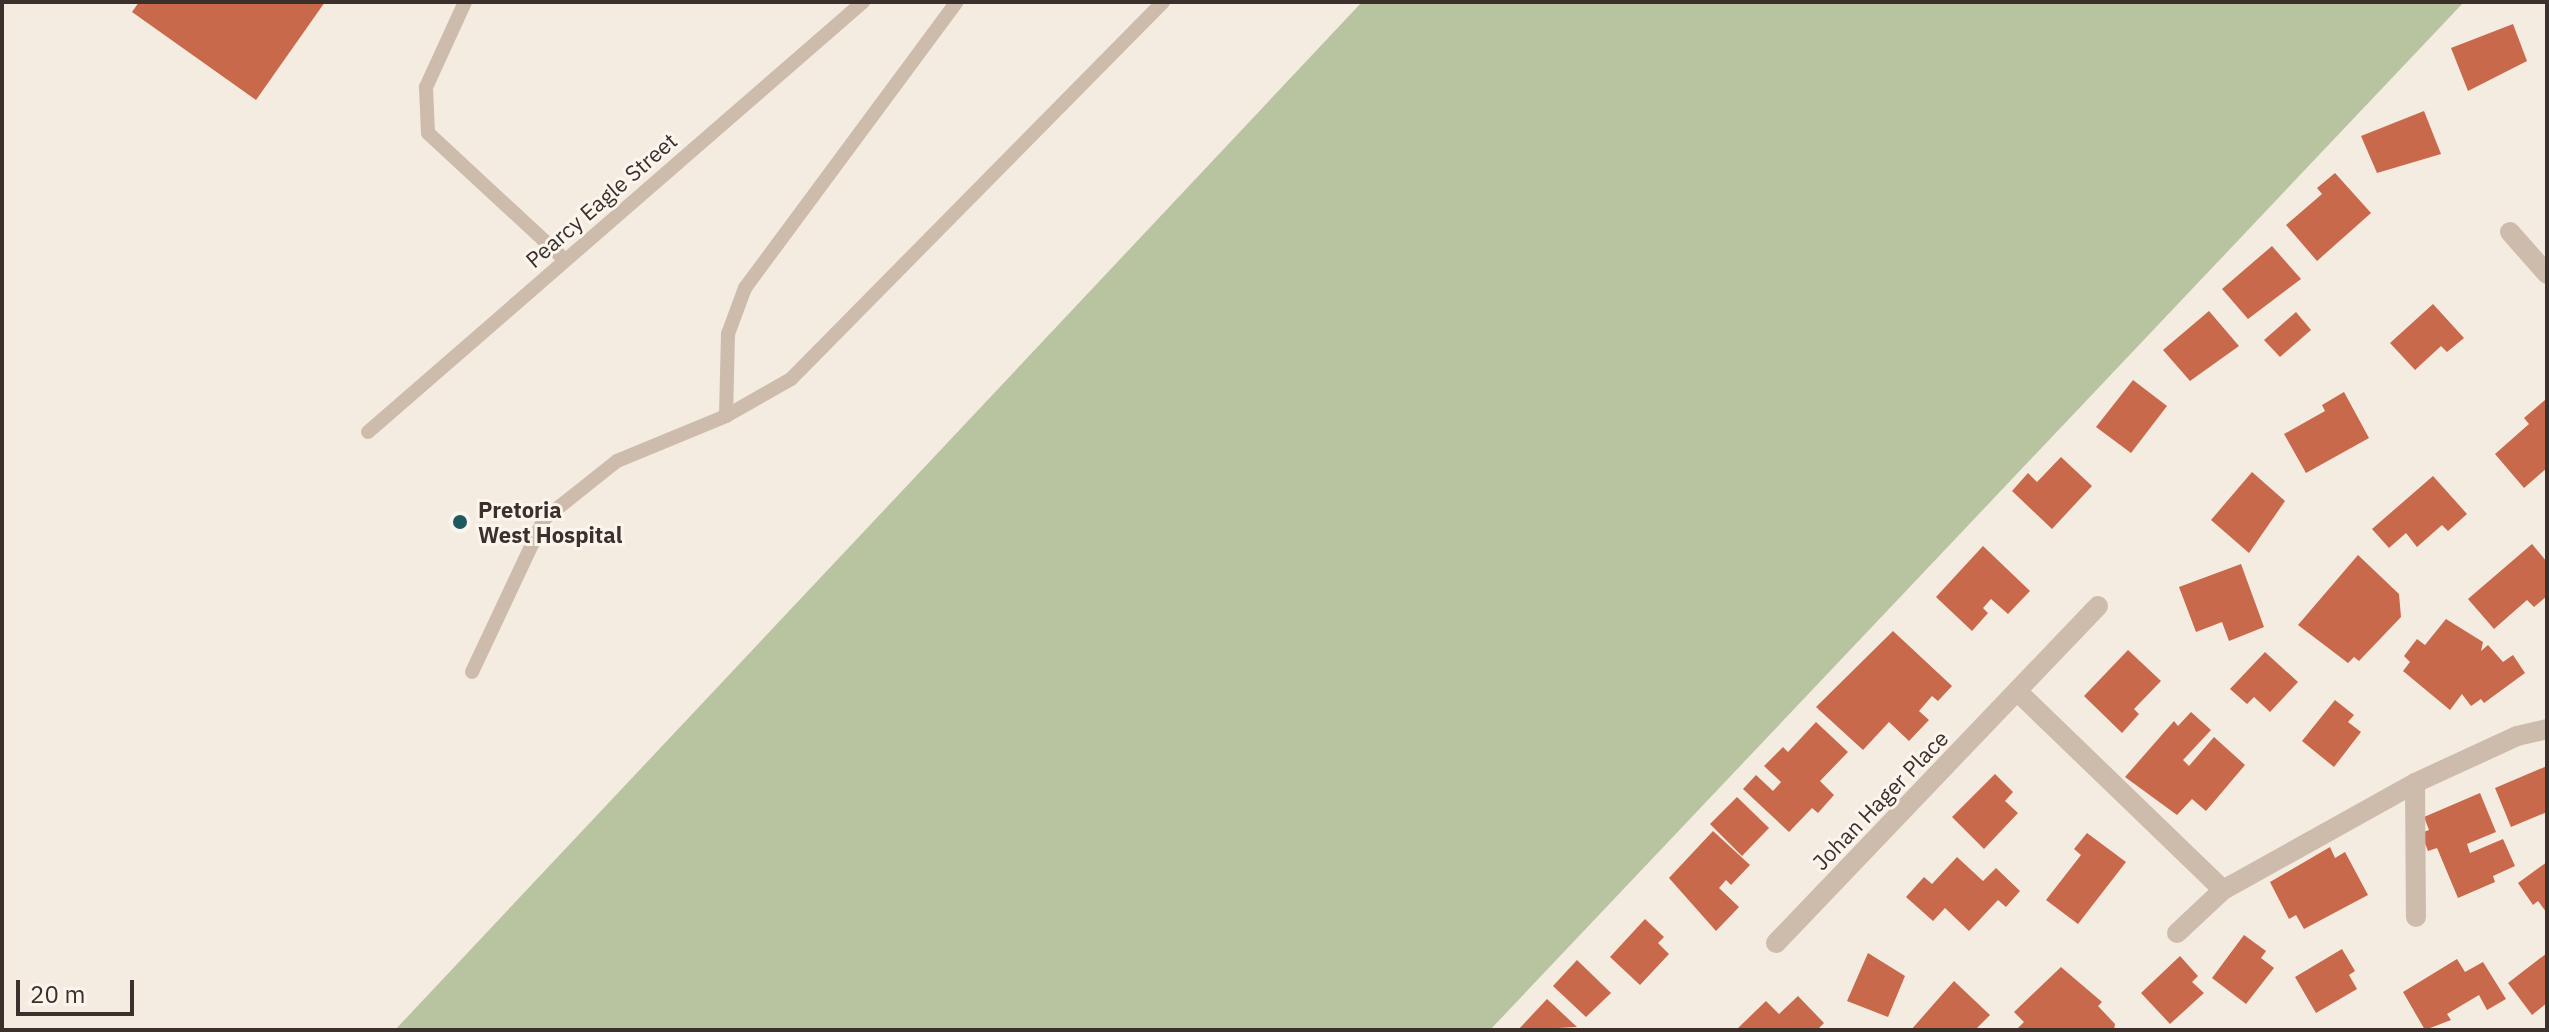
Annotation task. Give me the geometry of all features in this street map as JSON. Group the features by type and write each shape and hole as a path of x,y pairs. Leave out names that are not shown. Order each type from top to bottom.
{"street":[{"path":"2510,232 2547,274"},
{"name":"Johan Hager Place","path":"1776,943 2098,606"},
{"path":"2017,691 2223,890"},
{"path":"2177,933 2223,890 2415,783 2517,736 2547,729"},
{"path":"2415,783 2416,917"}],"lane":[{"path":"465,2 426,87 428,133 565,260"},
{"name":"Pearcy Eagle Street","path":"368,432 863,2"},
{"path":"726,416 728,334 745,288 957,2"},
{"path":"472,672 544,519 617,461 726,416 791,379 1163,2"}],"green space":[{"path":"1362,2 2464,2 1490,1030 395,1030"}],"building":[{"path":"139,2 325,2 256,100 132,12"},
{"path":"2513,24 2527,61 2468,91 2451,48"},
{"path":"2424,111 2441,154 2377,173 2361,136"},
{"path":"2335,173 2371,213 2317,261 2286,225 2322,194 2317,188"},
{"path":"2272,246 2301,279 2248,319 2222,289"},
{"path":"2433,304 2464,338 2447,352 2441,346 2415,370 2390,343"},
{"path":"2209,311 2239,346 2190,381 2163,350"},
{"path":"2296,312 2311,330 2280,357 2264,340"},
{"path":"2133,380 2167,406 2131,453 2096,427"},
{"path":"2344,392 2369,438 2306,473 2284,434 2325,411 2322,405"},
{"path":"2545,400 2547,468 2524,488 2495,454 2529,424 2524,418"},
{"path":"2061,457 2092,486 2052,529 2012,491 2028,473 2037,482"},
{"path":"2252,472 2285,501 2249,553 2211,520"},
{"path":"2433,476 2467,514 2448,531 2442,525 2417,547 2406,533 2389,548 2372,529"},
{"path":"2532,544 2547,562 2547,596 2534,607 2527,600 2494,629 2468,599"},
{"path":"1983,546 2030,591 2008,614 1991,599 1983,608 1988,613 1972,631 1936,597"},
{"path":"2358,555 2399,594 2401,617 2359,661 2354,657 2348,663 2298,625"},
{"path":"2241,564 2264,627 2229,641 2222,622 2196,632 2179,587"},
{"path":"2446,619 2483,642 2481,651 2488,645 2503,662 2513,655 2525,673 2484,703 2481,699 2471,706 2462,694 2450,710 2403,671 2410,662 2404,656 2417,639 2425,645"},
{"path":"1893,631 1952,686 1938,701 1932,696 1919,711 1929,720 1909,741 1889,722 1863,750 1816,707"},
{"path":"2128,650 2161,681 2134,709 2139,714 2122,733 2084,696"},
{"path":"2265,652 2298,682 2270,712 2254,697 2247,704 2230,689"},
{"path":"2335,700 2354,715 2348,722 2361,732 2334,767 2302,741"},
{"path":"2191,712 2211,730 2183,760 2189,766 2214,737 2245,765 2206,811 2192,799 2177,815 2125,777 2174,721 2178,726"},
{"path":"1816,722 1848,752 1820,781 1834,795 1818,813 1812,808 1789,832 1743,789 1756,775 1773,791 1781,782 1764,766 1783,747 1788,752"},
{"path":"2547,766 2547,812 2511,827 2495,788"},
{"path":"1995,774 2013,792 2005,801 2018,813 1984,849 1952,817"},
{"path":"2480,793 2496,832 2467,844 2470,853 2503,839 2515,866 2493,876 2495,882 2458,898 2437,848 2428,851 2421,833 2429,830 2424,817"},
{"path":"1737,797 1769,828 1742,856 1710,824"},
{"path":"1713,831 1750,865 1731,885 1726,880 1719,888 1739,907 1716,931 1669,878"},
{"path":"2087,833 2126,862 2078,924 2046,900 2081,855 2074,849"},
{"path":"2330,847 2335,858 2345,852 2368,895 2304,929 2296,915 2289,919 2270,882"},
{"path":"1957,857 1983,881 1996,868 2020,891 2006,907 1998,900 1969,931 1945,908 1933,921 1906,897 1924,877 1932,884"},
{"path":"2547,862 2547,913 2538,901 2533,905 2518,883"},
{"path":"1645,919 1664,937 1658,943 1669,954 1640,985 1610,957"},
{"path":"2244,935 2266,951 2261,958 2274,968 2246,1004 2212,978"},
{"path":"2342,949 2355,971 2349,975 2357,989 2316,1013 2295,977"},
{"path":"1868,953 1905,976 1888,1017 1847,1001"},
{"path":"2547,953 2547,1003 2532,1015 2508,983"},
{"path":"2180,956 2198,976 2192,982 2204,993 2170,1024 2141,993"},
{"path":"2457,959 2465,972 2483,962 2506,999 2487,1010 2479,995 2447,1014 2451,1020 2425,1030 2403,992"},
{"path":"1577,960 1611,993 1586,1017 1553,986"},
{"path":"2061,967 2102,1002 2098,1006 2115,1024 2114,1030 2016,1030 2024,1022 2014,1012"},
{"path":"1954,981 1990,1015 1975,1030 1911,1030"},
{"path":"1798,996 1824,1023 1817,1030 1736,1030 1766,1001 1779,1014"},
{"path":"1547,999 1577,1027 1518,1030"}],"place":[{"name":"Pretoria West Hospital","path":"460,522"}]}
